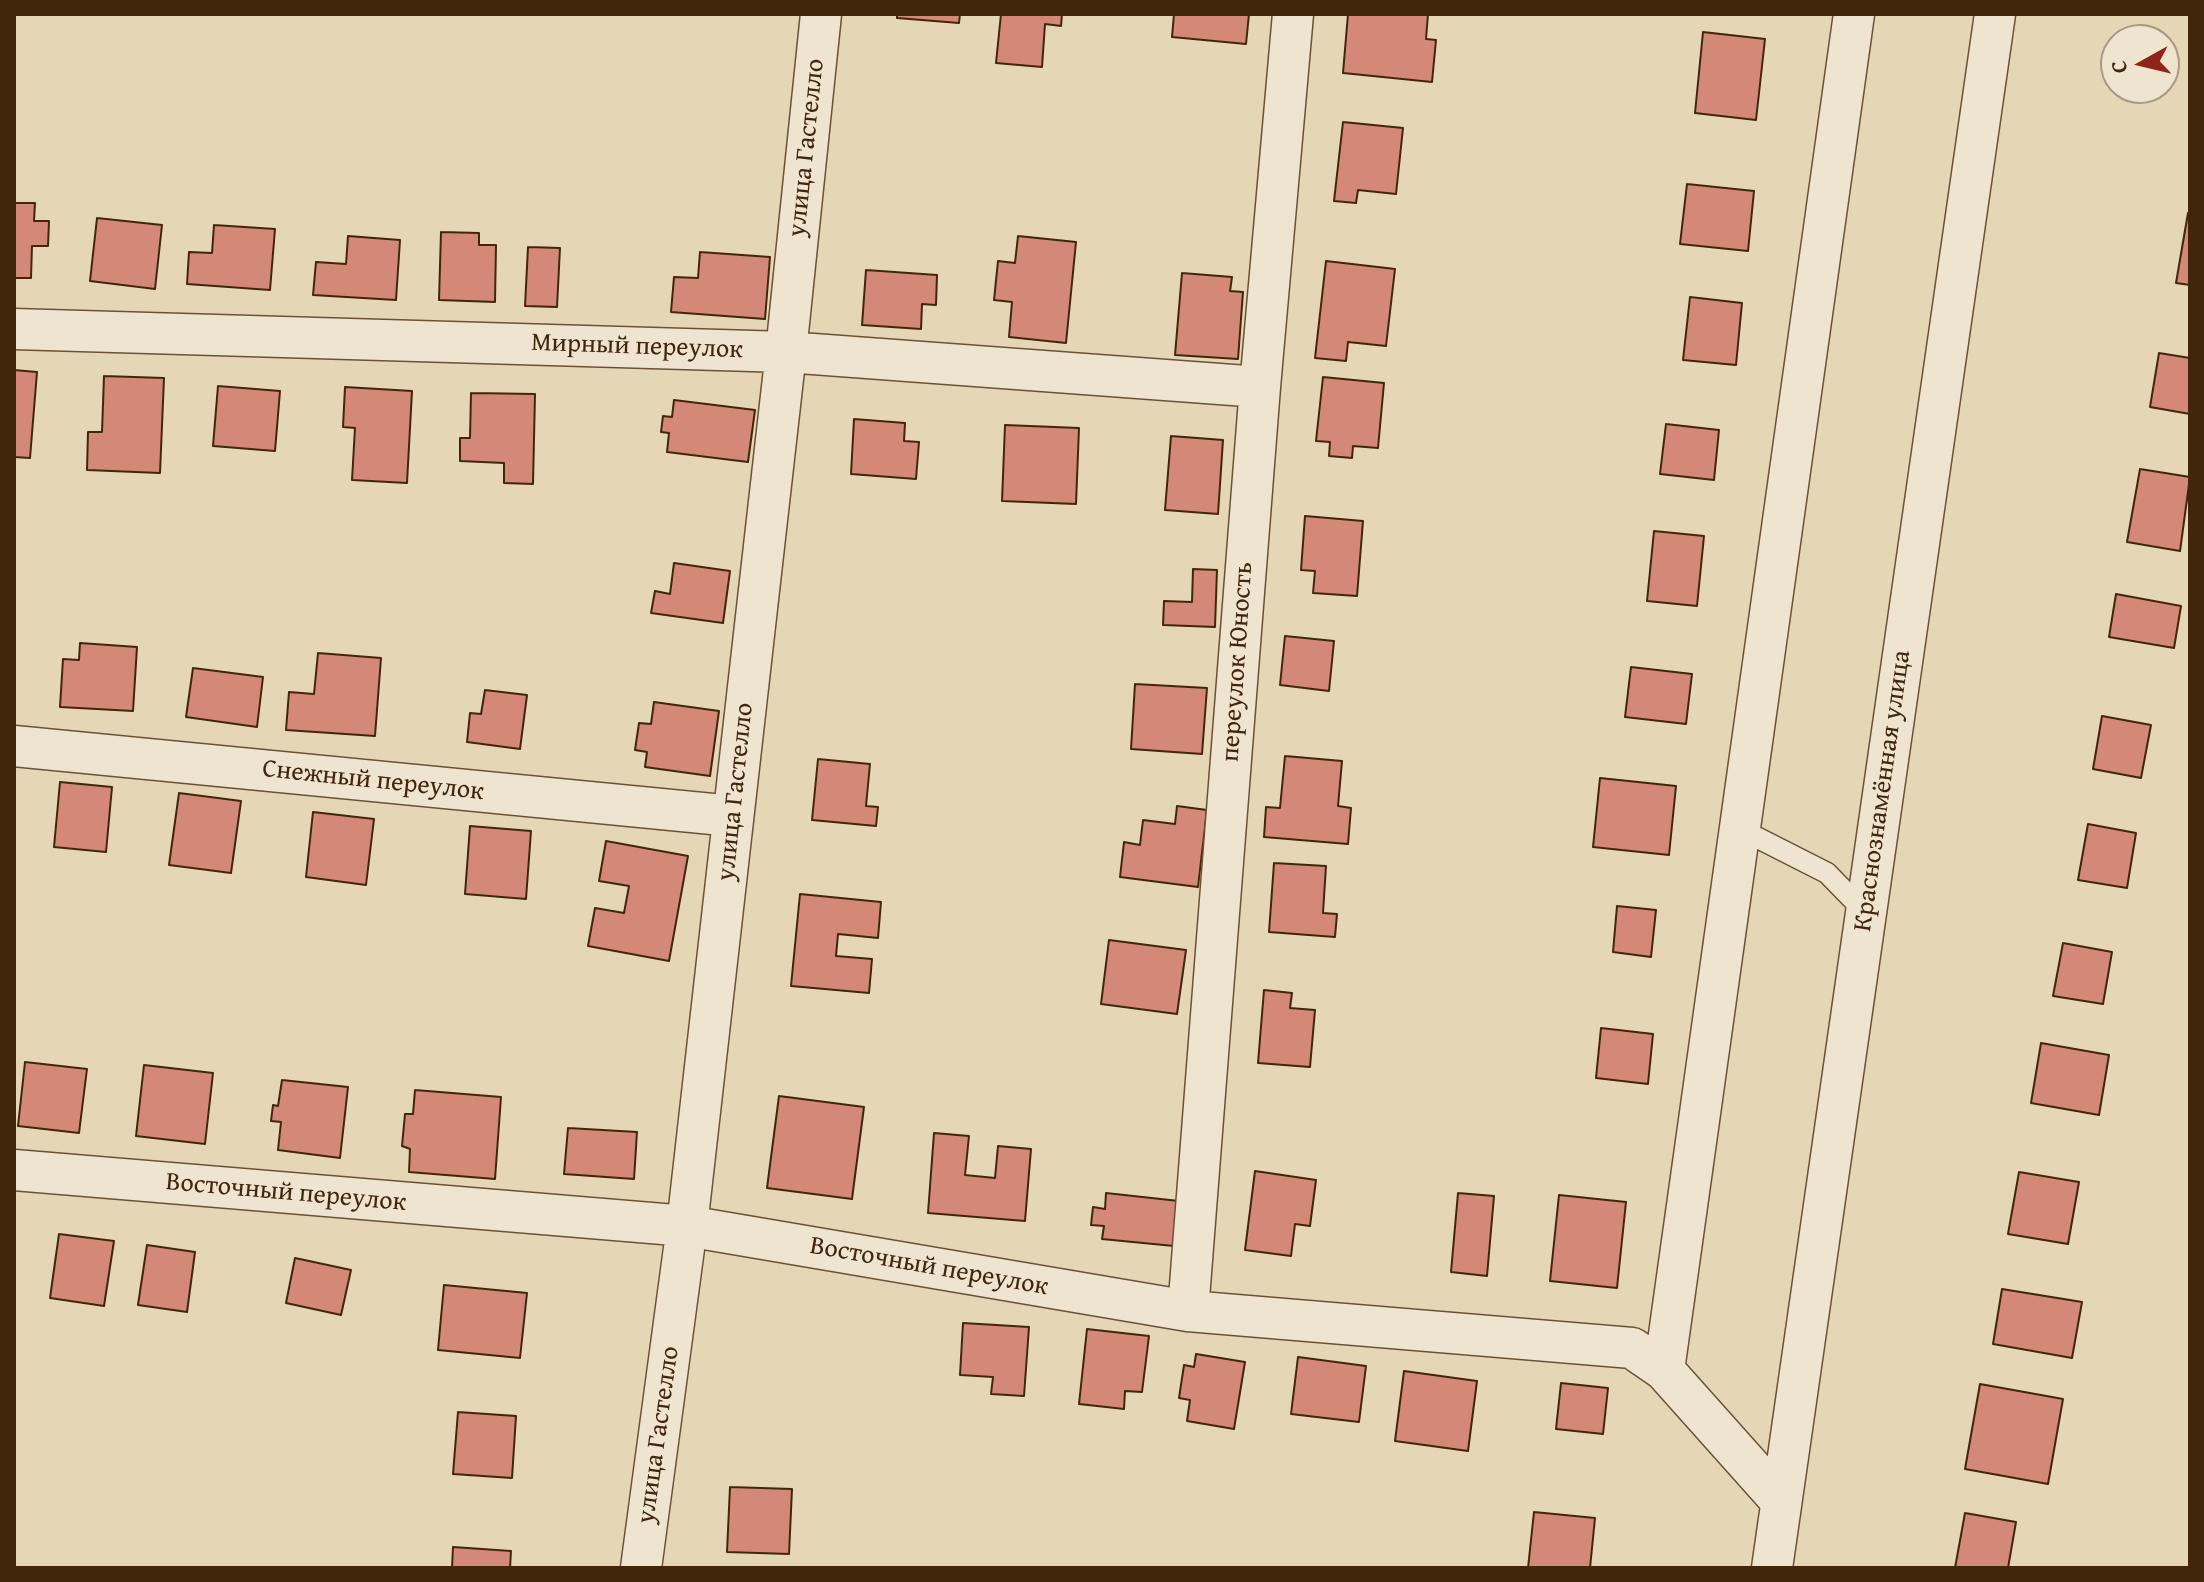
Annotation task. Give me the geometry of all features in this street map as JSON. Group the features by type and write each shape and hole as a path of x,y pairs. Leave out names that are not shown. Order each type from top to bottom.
{"street":[{"name":"улица Гастелло","path":"641,1568 687,1226 821,14"},
{"name":"переулок Юность","path":"1188,1311 1260,387 1293,14"},
{"path":"1664,1370 1854,14"},
{"name":"Краснознамённая улица","path":"1772,1568 1995,14"},
{"name":"Мирный переулок","path":"14,329 786,352 1260,387"},
{"name":"Снежный переулок","path":"14,746 733,816"},
{"name":"Восточный переулок","path":"14,1170 687,1226 1188,1311 1632,1348 1664,1370 1780,1500"}],"lane":[{"path":"1739,836 1758,838 1827,873 1865,912"}],"building":[{"path":"897,14 960,14 959,23 897,18"},
{"path":"1001,14 1062,14 1061,26 1045,24 1042,67 996,63"},
{"path":"1174,14 1249,14 1246,44 1172,37"},
{"path":"1348,14 1428,14 1426,39 1436,40 1432,82 1343,73"},
{"path":"1703,32 1765,39 1756,120 1695,113"},
{"path":"1343,122 1403,128 1396,194 1358,190 1356,203 1334,201"},
{"path":"1687,184 1754,191 1748,251 1680,244"},
{"path":"14,203 35,203 34,221 49,221 48,246 32,246 31,278 14,278"},
{"path":"2190,213 2190,285 2176,283"},
{"path":"97,218 162,225 155,289 90,281"},
{"path":"214,225 275,229 270,290 187,284 189,252 212,253"},
{"path":"441,232 479,233 479,245 496,245 495,302 439,300"},
{"path":"348,236 400,240 396,300 313,295 316,262 346,264"},
{"path":"1018,236 1076,242 1066,343 1009,337 1012,302 994,300 998,261 1015,263"},
{"path":"528,247 560,248 557,307 525,306"},
{"path":"700,252 770,257 765,319 671,312 674,277 698,278"},
{"path":"1326,261 1395,269 1386,346 1348,342 1346,361 1315,358"},
{"path":"866,270 937,275 936,305 922,304 921,329 862,325"},
{"path":"1182,273 1232,277 1230,291 1243,292 1238,359 1175,355"},
{"path":"1690,297 1742,303 1736,365 1683,360"},
{"path":"2159,353 2190,358 2190,414 2150,407"},
{"path":"14,370 37,372 30,458 14,457"},
{"path":"104,376 164,378 160,473 87,470 88,432 102,432"},
{"path":"1323,377 1384,383 1378,448 1353,446 1352,458 1329,456 1330,442 1316,441"},
{"path":"218,386 280,391 275,451 213,446"},
{"path":"345,387 412,391 407,483 352,480 355,428 343,427"},
{"path":"471,393 535,394 533,484 504,483 504,463 460,461 460,438 470,438"},
{"path":"674,400 755,410 748,462 667,452 669,433 661,432 663,416 672,417"},
{"path":"854,419 905,423 904,441 919,442 916,479 851,474"},
{"path":"1666,424 1719,430 1714,480 1660,474"},
{"path":"1005,425 1079,428 1076,504 1002,501"},
{"path":"1171,436 1223,440 1218,514 1165,510"},
{"path":"2140,469 2190,477 2180,551 2127,542"},
{"path":"1305,516 1363,521 1357,596 1313,593 1315,571 1301,570"},
{"path":"1654,531 1704,536 1697,606 1647,601"},
{"path":"674,563 730,571 723,623 651,613 655,591 670,594"},
{"path":"1193,569 1217,570 1215,627 1163,625 1164,601 1192,602"},
{"path":"2116,594 2181,606 2174,648 2109,637"},
{"path":"1285,636 1334,641 1329,691 1280,685"},
{"path":"80,643 137,647 133,711 60,707 63,659 79,660"},
{"path":"318,653 381,658 375,736 286,730 289,692 314,694"},
{"path":"1631,667 1692,674 1686,724 1625,717"},
{"path":"193,668 263,677 257,727 186,717"},
{"path":"1135,684 1207,688 1202,754 1131,749"},
{"path":"485,690 527,695 520,749 467,742 470,713 481,714"},
{"path":"654,702 719,711 710,776 645,767 647,752 635,750 639,723 651,724"},
{"path":"2102,716 2151,725 2141,778 2093,769"},
{"path":"1285,756 1342,761 1338,806 1351,808 1348,844 1264,837 1266,807 1280,808"},
{"path":"818,759 870,764 866,806 878,807 876,826 812,820"},
{"path":"1600,778 1676,786 1669,855 1593,847"},
{"path":"60,782 112,787 106,852 54,847"},
{"path":"179,793 241,801 231,873 169,865"},
{"path":"1177,806 1207,810 1198,887 1120,877 1124,842 1140,845 1143,820 1175,824"},
{"path":"313,812 374,819 366,885 306,877"},
{"path":"2088,824 2136,833 2127,888 2078,880"},
{"path":"470,826 531,831 526,899 465,894"},
{"path":"606,841 688,856 669,961 588,946 595,908 624,913 629,886 599,881"},
{"path":"1274,863 1326,866 1323,913 1337,914 1335,937 1269,932"},
{"path":"800,894 881,902 878,938 838,934 836,956 872,959 869,993 791,986"},
{"path":"1617,906 1656,910 1651,957 1613,952"},
{"path":"1109,940 1186,950 1177,1014 1101,1004"},
{"path":"2063,943 2112,952 2103,1004 2053,996"},
{"path":"1264,990 1292,993 1290,1008 1315,1010 1310,1067 1258,1063"},
{"path":"1601,1028 1653,1034 1648,1084 1596,1078"},
{"path":"2041,1043 2109,1055 2099,1115 2031,1103"},
{"path":"25,1062 87,1069 79,1133 18,1126"},
{"path":"144,1065 213,1073 205,1144 136,1136"},
{"path":"282,1080 348,1087 340,1158 278,1150 281,1122 271,1121 273,1105 278,1106"},
{"path":"415,1090 501,1097 495,1179 409,1172 410,1149 402,1146 405,1114 413,1114"},
{"path":"779,1096 864,1107 852,1199 767,1188"},
{"path":"568,1128 637,1132 634,1179 564,1174"},
{"path":"934,1133 969,1136 965,1175 995,1178 998,1146 1031,1149 1025,1221 928,1213"},
{"path":"1255,1171 1316,1180 1310,1226 1295,1224 1291,1256 1245,1250"},
{"path":"2019,1172 2079,1182 2068,1244 2008,1234"},
{"path":"1106,1193 1179,1201 1174,1246 1102,1239 1104,1226 1091,1225 1093,1207 1105,1209"},
{"path":"1458,1193 1494,1196 1487,1276 1451,1272"},
{"path":"1559,1195 1626,1202 1617,1288 1550,1281"},
{"path":"59,1234 114,1241 104,1306 50,1298"},
{"path":"147,1245 195,1252 187,1312 138,1305"},
{"path":"295,1258 351,1270 341,1315 286,1303"},
{"path":"444,1285 527,1293 520,1358 438,1350"},
{"path":"2002,1289 2082,1302 2072,1358 1993,1344"},
{"path":"963,1323 1029,1327 1024,1396 991,1394 993,1377 960,1375"},
{"path":"1087,1329 1149,1336 1142,1392 1125,1391 1124,1409 1079,1404"},
{"path":"1196,1354 1245,1362 1234,1429 1187,1421 1190,1400 1179,1398 1184,1365 1194,1367"},
{"path":"1298,1357 1366,1366 1359,1422 1291,1414"},
{"path":"1404,1371 1477,1381 1468,1451 1395,1441"},
{"path":"1561,1383 1608,1388 1603,1434 1556,1429"},
{"path":"1980,1384 2063,1399 2048,1484 1965,1469"},
{"path":"458,1412 516,1416 512,1478 453,1474"},
{"path":"730,1487 792,1489 789,1554 727,1552"},
{"path":"1534,1512 1595,1518 1590,1568 1528,1568"},
{"path":"1965,1513 2016,1522 2008,1568 1955,1568"},
{"path":"453,1547 511,1551 510,1568 452,1568"}]}
